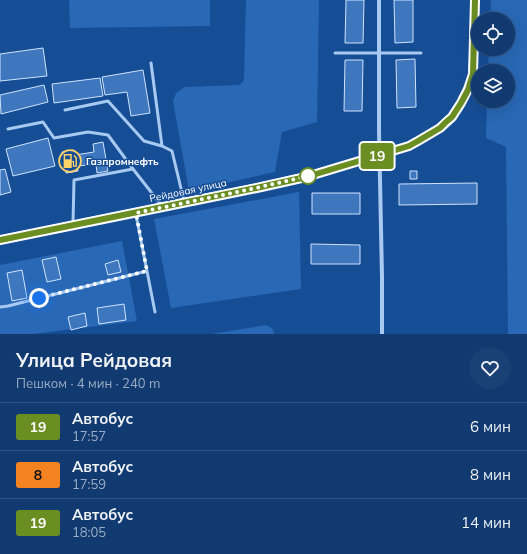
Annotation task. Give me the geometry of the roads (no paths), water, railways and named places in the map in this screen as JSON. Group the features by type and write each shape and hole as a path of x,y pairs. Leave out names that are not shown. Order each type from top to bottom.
{"main road":[{"name":"Рейдовая улица","path":"0,240 306,177 409,146 440,128 452,117 468,90 473,74 475,0"}],"street":[{"path":"380,0 379,53 382,334"}],"lane":[{"path":"335,52 421,53"},
{"path":"151,63 162,146"},
{"path":"65,110 108,101 144,140 172,151 184,202"},
{"path":"8,129 43,122 54,138 88,132 108,134 163,207"},
{"path":"73,225 74,180 133,169"},
{"path":"136,213 155,312"},
{"path":"0,307 147,271"}],"place":[{"name":"Газпромнефть","path":"70,161"}]}
